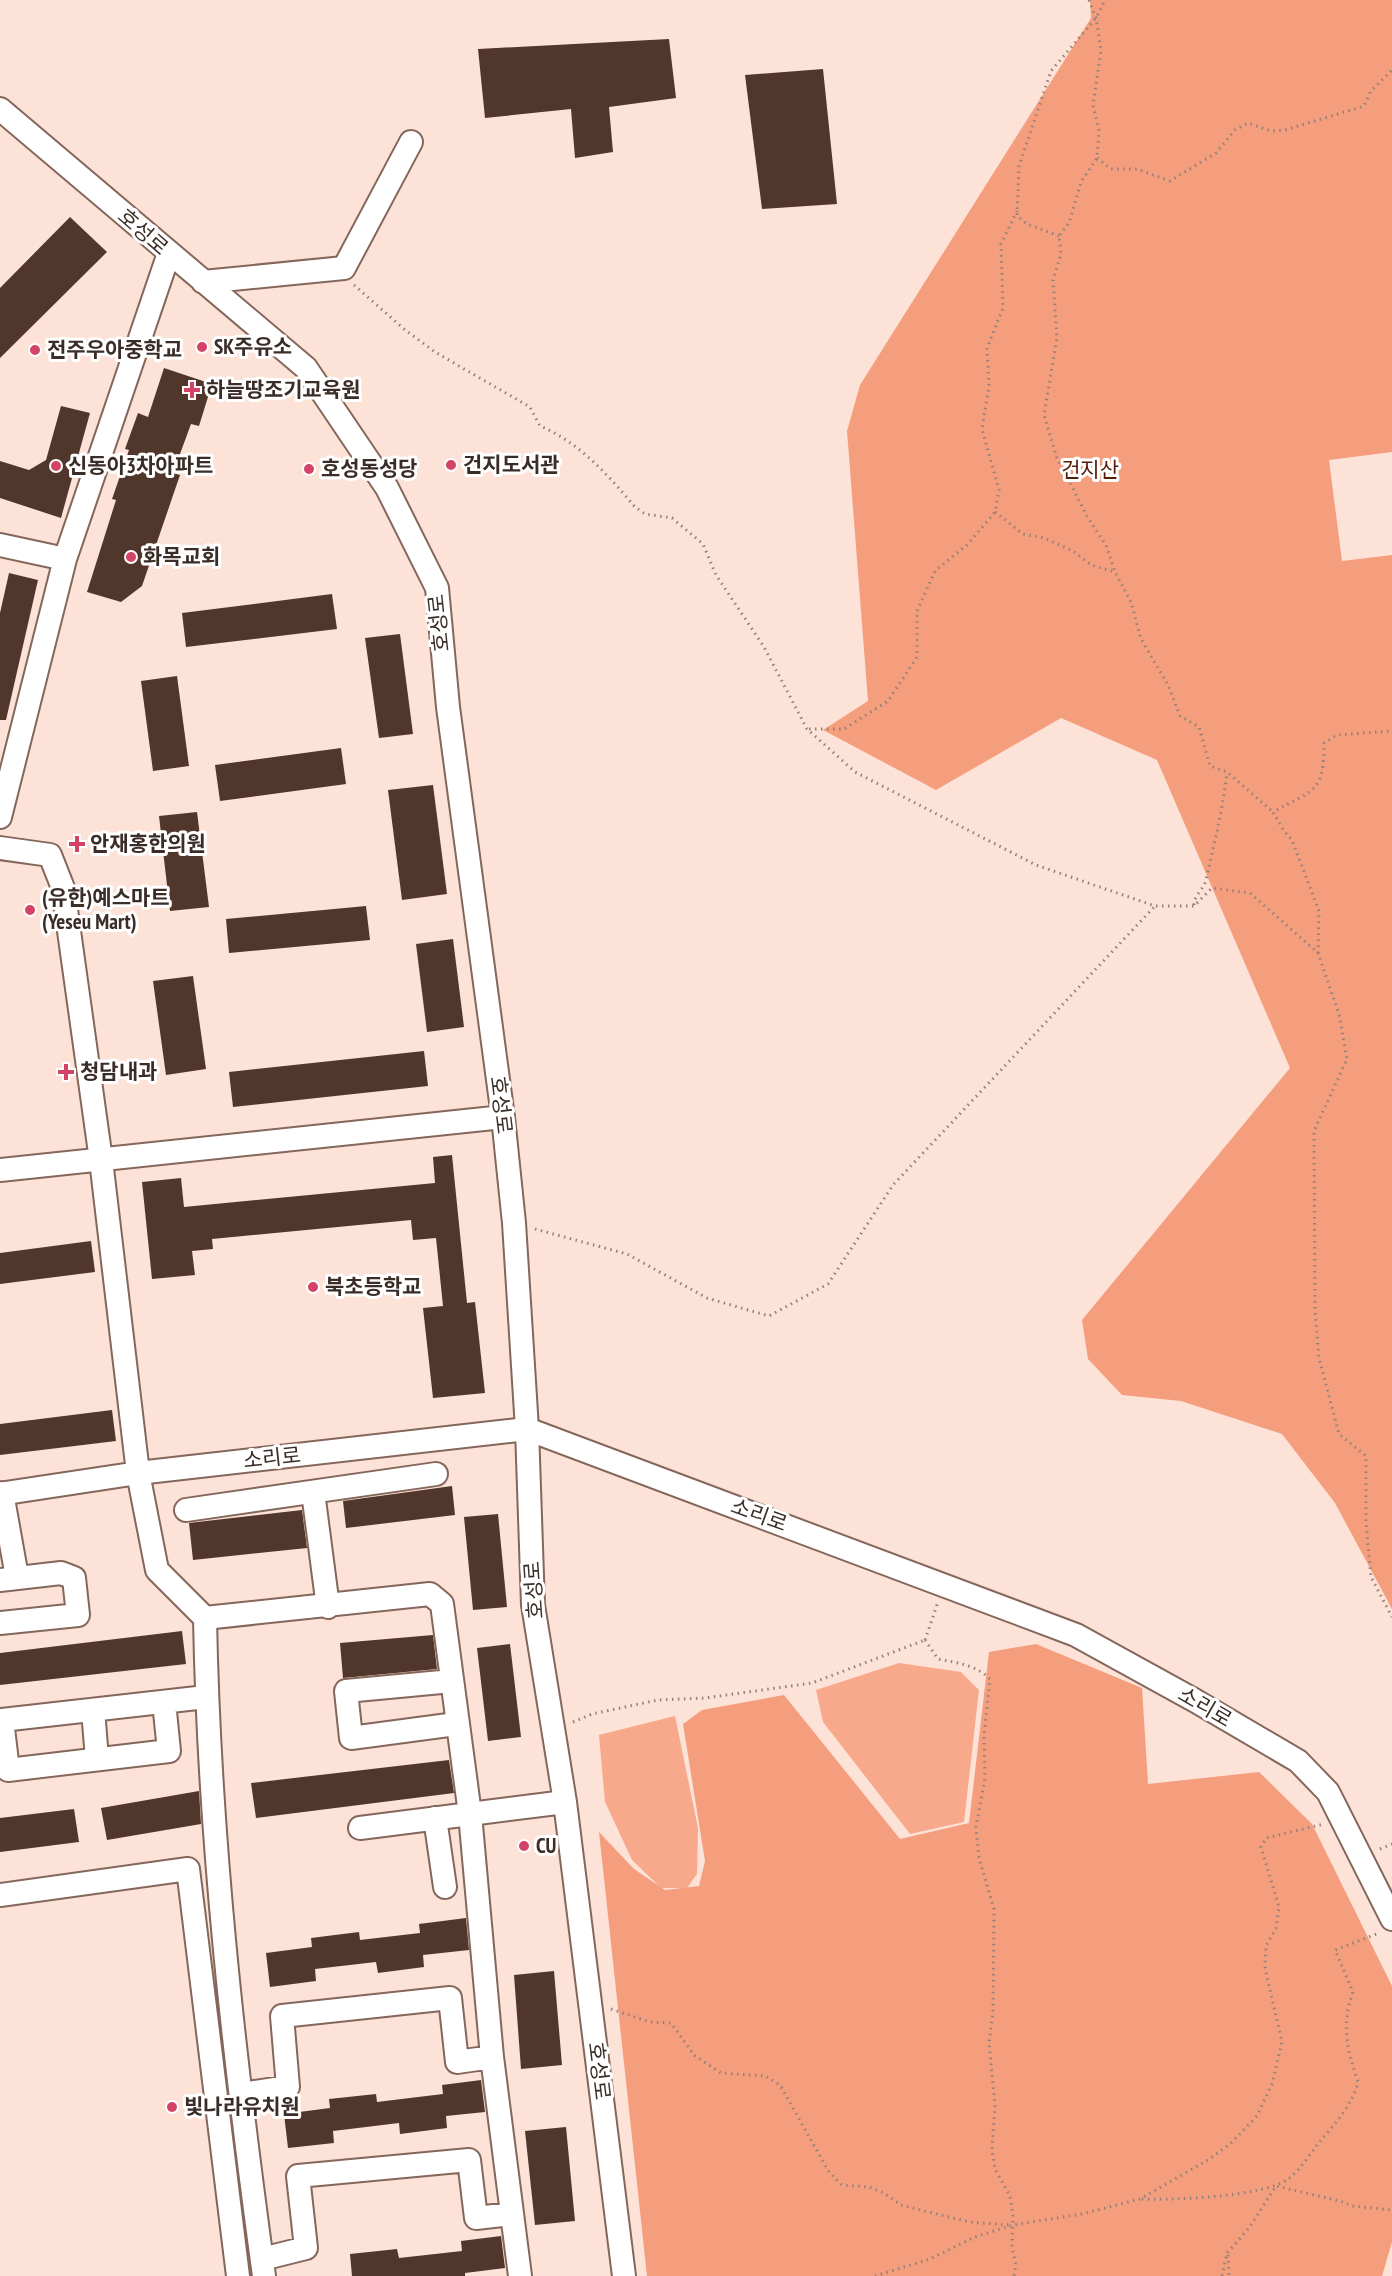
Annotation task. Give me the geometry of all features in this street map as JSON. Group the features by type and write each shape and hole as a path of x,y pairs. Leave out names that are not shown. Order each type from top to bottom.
{"street":[{"name":"호성로","path":"0,109 168,254 306,368 387,488 437,588 448,707 503,1117 514,1223 527,1429 533,1605 565,1802 624,2276"},
{"path":"203,282 344,268 411,142"},
{"path":"0,817 65,559 168,254"},
{"path":"0,545 65,559"},
{"path":"0,848 51,855 63,888 101,1160 138,1473 157,1570 205,1618 208,1750 242,2094 263,2267 306,2248 298,2176 469,2160 476,2218 511,2214"},
{"path":"0,1170 503,1117"},
{"name":"소리로","path":"1,1493 138,1473 527,1429 1076,1635 1204,1705 1298,1761 1328,1792 1344,1819 1392,1919"},
{"path":"186,1510 436,1474"},
{"path":"313,1492 328,1607"},
{"path":"0,1623 78,1615 74,1578 61,1573 8,1579 1,1493"},
{"path":"205,1618 328,1607 430,1594 442,1604 456,1724 470,1814 492,2057 520,2276"},
{"path":"452,1681 346,1691 351,1738 456,1724"},
{"path":"164,1702 169,1751 8,1770 2,1720 206,1697"},
{"path":"93,1710 97,1760"},
{"path":"360,1828 565,1802"},
{"path":"435,1818 446,1887"},
{"path":"0,1896 188,1869 238,2276"},
{"path":"242,2094 288,2087 282,2016 450,1998 457,2062 492,2057"}],"path":[{"path":"1089,0 1096,18 1101,50 1094,105 1099,131 1097,158 1081,182 1069,223 1059,236 1061,254 1053,280 1057,338 1044,415 1056,458 1088,518 1106,545 1115,572 1131,602 1141,639 1168,685 1180,716 1199,728 1210,766 1227,772 1273,812 1292,840 1320,911 1318,953 1339,1014 1347,1059 1314,1131 1315,1311 1319,1358 1339,1434 1366,1456 1366,1522 1371,1577 1392,1617"},
{"path":"1059,236 1027,224 1017,216 1019,166 1051,71 1096,18 1105,0"},
{"path":"1097,158 1112,169 1137,169 1170,182 1216,153 1235,130 1248,123 1271,131 1285,130 1364,106 1371,91 1392,70"},
{"path":"807,729 844,729 888,701 917,657 917,611 935,571 968,544 995,512 999,490 982,429 989,386 987,348 1003,308 1000,244 1017,211"},
{"path":"329,269 350,281 404,329 435,352 530,406 540,426 558,433 580,449 635,507 645,514 672,518 703,544 716,575 764,647 807,729 855,772 1036,865 1155,906 1194,906 1212,888 1250,893 1318,953"},
{"path":"995,512 1023,534 1044,538 1073,551 1091,566 1115,572"},
{"path":"1273,812 1316,788 1324,772 1324,743 1337,735 1392,731"},
{"path":"1194,906 1194,900 1206,882 1208,866 1219,833 1227,772"},
{"path":"514,1223 627,1254 707,1298 769,1316 828,1284 893,1185 1155,906"},
{"path":"553,1732 592,1714 658,1700 705,1698 812,1683 925,1640 938,1603 948,1586"},
{"path":"925,1640 938,1659 967,1665 981,1671 990,1679 984,1735 985,1778 976,1827 980,1858 994,1909 993,2012 989,2043 995,2105 992,2150 995,2169 1010,2196 1013,2225 1012,2248 1016,2265 1014,2276"},
{"path":"1140,2199 1208,2160 1230,2144 1257,2116 1272,2084 1282,2042 1265,1968 1266,1946 1276,1928 1279,1907 1261,1847 1266,1838 1344,1819"},
{"path":"1222,2276 1227,2253 1249,2228 1276,2186 1296,2172 1334,2126 1356,2091 1358,2082 1345,2030 1345,2013 1353,1992 1335,1950 1366,1939"},
{"path":"590,2002 650,2022 671,2023 695,2056 721,2073 765,2076 780,2085 829,2172 842,2185 869,2187 884,2193 901,2205 969,2222 1013,2225"},
{"path":"875,2276 930,2259 975,2237 1013,2225 1082,2214 1140,2199 1231,2194 1276,2186 1352,2206 1392,2210"},
{"path":"1227,2253 1229,2276"}],"shaded area":[{"path":"899,1663 961,1672 979,1690 964,1822 910,1834 823,1722 816,1690"},
{"path":"675,1716 698,1828 697,1874 687,1888 661,1888 632,1860 605,1802 599,1735"}],"green space":[{"name":"건지산","path":"1090,0 1392,0 1392,452 1329,460 1342,561 1392,555 1392,1609 1335,1503 1282,1434 1181,1401 1122,1395 1088,1359 1082,1320 1290,1068 1157,760 1061,718 936,790 823,730 868,701 847,431 860,385 1091,18"},
{"path":"1036,1644 1142,1688 1148,1784 1259,1772 1312,1824 1392,1986 1392,2242 1382,2276 647,2276 599,1832 634,1869 665,1890 699,1886 705,1861 683,1724 702,1710 784,1695 900,1839 969,1823 989,1652"}],"building":[{"path":"669,39 676,98 609,107 613,152 575,158 571,109 485,118 478,49"},
{"path":"823,69 837,204 762,209 745,75"},
{"path":"70,217 107,252 0,358 0,288"},
{"path":"164,368 212,384 199,426 191,424 173,473 180,475 142,586 121,602 87,592 116,500 112,499 129,450 125,449 138,413 148,417"},
{"name":"신동아3차아파트","path":"61,406 90,413 61,518 0,498 0,461 29,470 46,460"},
{"path":"9,573 38,580 6,720 0,720 0,613"},
{"path":"332,594 337,629 186,647 182,613"},
{"path":"400,634 413,734 379,738 365,638"},
{"path":"177,676 189,766 153,771 141,681"},
{"path":"341,748 346,784 220,801 215,765"},
{"path":"433,785 447,894 402,900 388,790"},
{"path":"197,812 209,907 170,911 159,816"},
{"path":"366,906 370,940 229,953 226,919"},
{"path":"453,939 464,1027 427,1032 416,944"},
{"path":"193,976 206,1069 166,1075 153,981"},
{"path":"424,1051 428,1086 233,1107 229,1072"},
{"path":"452,1155 467,1303 475,1302 485,1393 433,1398 423,1308 443,1306 436,1238 413,1240 411,1220 212,1239 213,1249 192,1251 195,1275 152,1279 142,1182 181,1178 184,1207 435,1183 433,1157"},
{"path":"91,1241 95,1272 0,1284 0,1253"},
{"path":"112,1410 116,1441 0,1455 0,1424"},
{"path":"452,1486 455,1515 346,1528 343,1501"},
{"path":"302,1510 307,1548 193,1560 189,1523"},
{"path":"498,1514 507,1607 473,1610 464,1517"},
{"path":"182,1631 186,1664 0,1685 0,1653"},
{"path":"433,1635 437,1669 343,1678 340,1643"},
{"path":"510,1644 521,1737 488,1741 477,1648"},
{"path":"449,1760 454,1793 256,1818 251,1783"},
{"path":"199,1791 201,1824 107,1840 101,1808"},
{"path":"74,1809 79,1842 0,1852 0,1818"},
{"path":"466,1918 469,1950 423,1955 424,1967 378,1973 376,1962 315,1969 316,1981 270,1987 266,1953 312,1947 311,1938 359,1932 360,1940 420,1933 419,1924"},
{"path":"554,1971 562,2065 521,2069 514,1975"},
{"path":"481,2080 485,2112 446,2116 447,2128 400,2134 399,2123 333,2131 334,2143 288,2148 284,2114 330,2108 329,2099 376,2094 377,2102 443,2094 442,2085"},
{"path":"566,2127 575,2221 535,2225 525,2131"},
{"path":"501,2236 505,2268 465,2273 465,2276 352,2276 350,2254 397,2249 399,2258 462,2251 461,2241"}],"place":[{"name":"SK주유소","path":"202,347"},
{"name":"전주우아중학교","path":"35,350"},
{"name":"하늘땅조기교육원","path":"192,390"},
{"name":"건지도서관","path":"451,465"},
{"name":"신동아3차아파트","path":"56,466"},
{"name":"호성동성당","path":"309,469"},
{"name":"화목교회","path":"131,557"},
{"name":"안재홍한의원","path":"77,844"},
{"name":"(유한)예스마트 (Yeseu Mart)","path":"30,910"},
{"name":"청담내과","path":"66,1072"},
{"name":"북초등학교","path":"313,1287"},
{"name":"CU","path":"524,1846"},
{"name":"빛나라유치원","path":"172,2107"}]}
